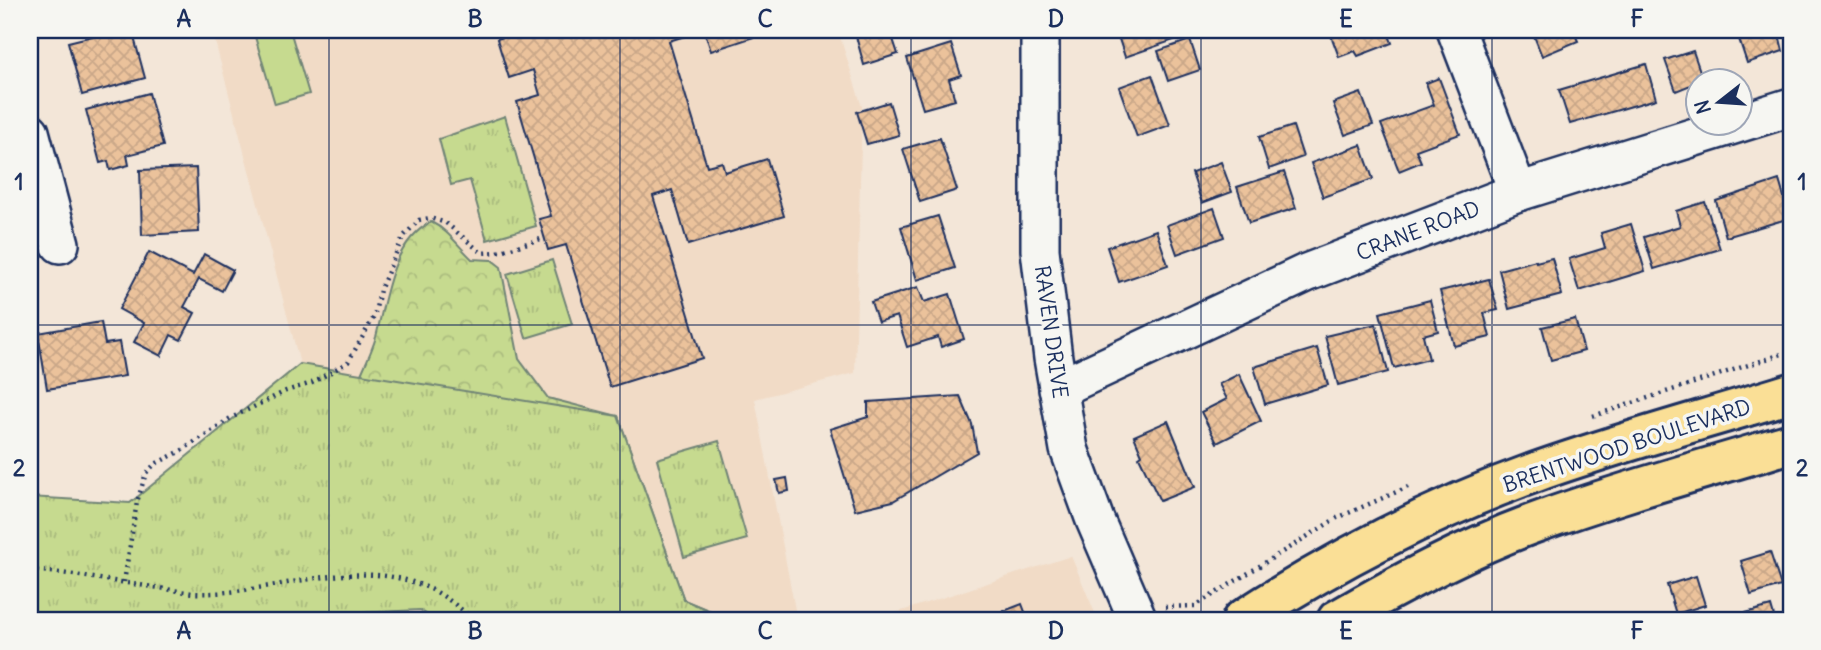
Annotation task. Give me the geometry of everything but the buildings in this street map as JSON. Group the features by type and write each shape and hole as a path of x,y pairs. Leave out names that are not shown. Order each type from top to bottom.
{"main road":[{"name":"BRENTWOOD BOULEVARD","path":"1242,620 1277,597 1385,536 1524,477 1791,393"},
{"name":"BRENTWOOD BOULEVARD","path":"1336,620 1407,580 1530,525 1649,485 1791,443"}],"street":[{"name":"RAVEN DRIVE","path":"1040,30 1040,250 1045,305 1058,389 1069,449 1095,520 1138,620"},
{"path":"1456,30 1518,192"},
{"name":"CRANE ROAD","path":"1058,389 1307,274 1518,192 1791,107"},
{"path":"30,131 60,244"}],"path":[{"path":"124,582 137,502 146,473 155,464 181,451 229,419 286,391 312,383 348,362 374,317 380,290 403,237 419,220 430,218 446,223 482,253 498,252 544,237"},
{"path":"1751,364 1791,351"},
{"path":"30,570 214,594 336,575 383,575 427,587 475,620"}],"shaded area":[{"path":"212,30 838,30 862,107 855,373 755,399 797,620 732,620 684,600 618,416 300,364"},
{"path":"1071,556 1098,620 874,620"},
{"path":"420,610 435,620 115,620 228,619"}],"green space":[{"path":"253,30 290,30 309,94 275,104"},
{"path":"505,116 536,226 487,240 470,180 451,185 439,139"},
{"path":"431,222 448,234 472,259 492,260 501,267 519,359 548,398 618,416 684,600 732,620 228,429 355,388 374,343 387,289 399,257 407,243"},
{"path":"552,260 572,324 526,338 507,274"},
{"path":"300,364 618,416 684,600 732,620 435,620 420,610 228,619 30,618 30,497 130,503"},
{"path":"719,441 747,539 684,557 657,459"}]}
